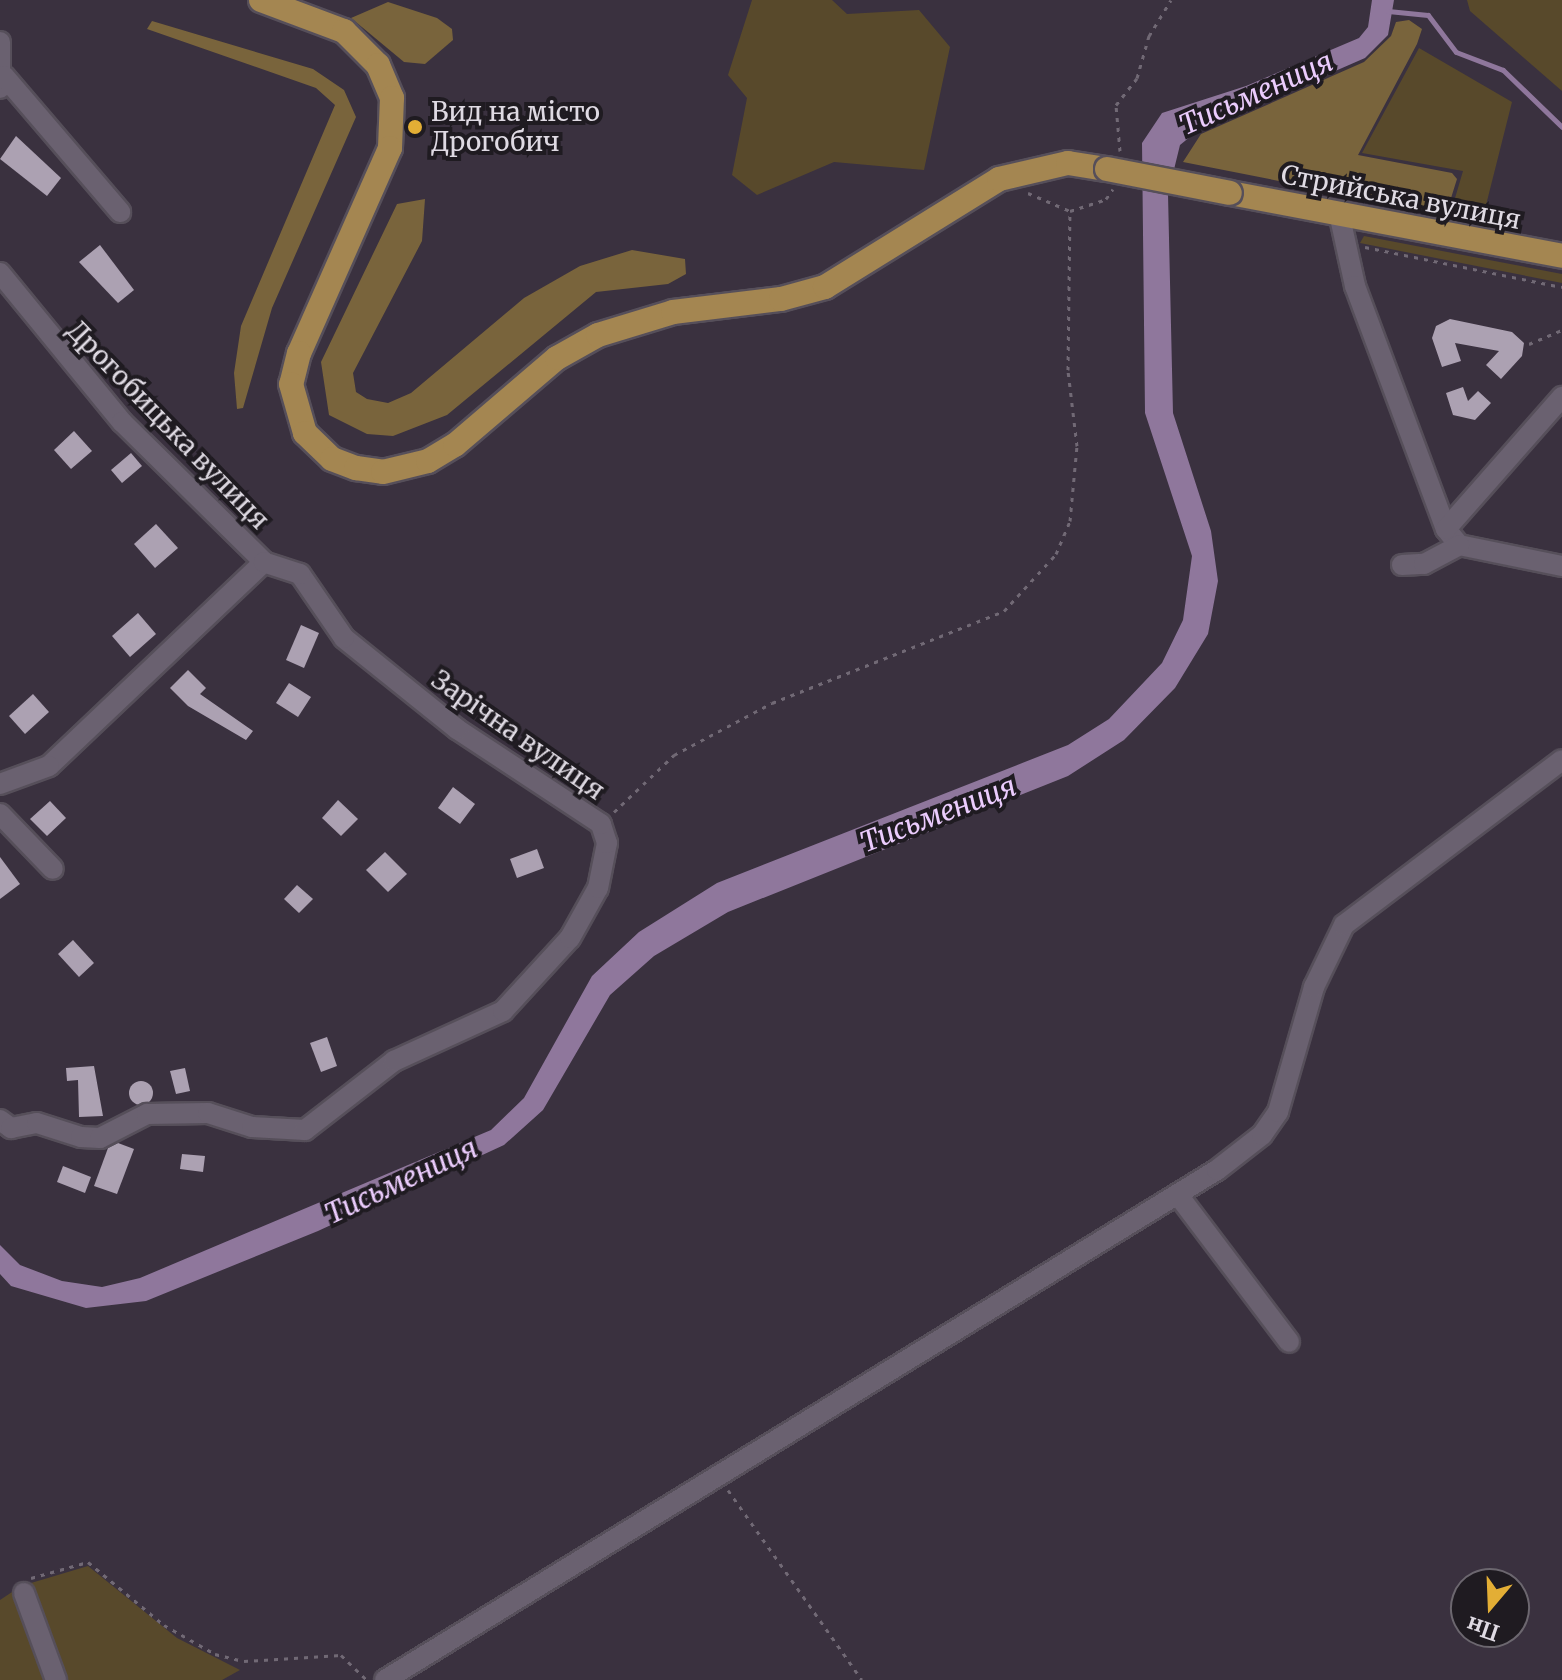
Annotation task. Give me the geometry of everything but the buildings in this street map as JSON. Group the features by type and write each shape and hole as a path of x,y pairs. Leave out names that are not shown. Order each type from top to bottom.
{"main road":[{"name":"Стрийська вулиця","path":"261,0 344,31 378,65 392,98 390,148 291,384 305,433 332,459 356,468 383,472 428,461 455,445 557,358 627,323 825,287 999,179 1068,163 1562,256"}],"street":[{"path":"0,42 2,82 120,212"},
{"path":"1339,213 1360,301 1452,537"},
{"name":"Дрогобицька вулиця","path":"0,273 122,422 264,562 49,766 0,784"},
{"path":"1402,565 1424,564 1452,537 1562,397"},
{"path":"1452,537 1562,566"},
{"name":"Зарічна вулиця","path":"0,1120 11,1128 37,1123 81,1137 100,1138 147,1114 208,1113 252,1127 305,1130 394,1061 503,1011 533,983 570,938 598,888 607,843 601,824 457,729 344,638 300,574 264,562"},
{"path":"385,1680 720,1479 1178,1195 1262,1135 1278,1112 1314,987 1344,925 1562,760"},
{"path":"0,814 53,869"},
{"path":"1178,1195 1289,1342"},
{"path":"21,1587 56,1680"}],"path":[{"path":"999,179 1070,211 1106,199 1114,171 1116,105 1137,78 1149,36 1171,0"},
{"path":"601,824 674,755 772,703 1004,611 1056,554 1070,521 1076,461 1068,370 1070,211"},
{"path":"1346,244 1562,287"},
{"path":"1529,344 1562,330"},
{"path":"720,1479 862,1680"},
{"path":"21,1587 88,1562 164,1625 215,1654 244,1661 341,1655 367,1680"}],"shaded area":[{"path":"752,0 832,0 847,14 919,10 950,47 924,170 834,162 757,195 732,175 747,98 728,75"},
{"path":"1467,0 1562,0 1562,91 1470,11"},
{"path":"388,2 437,18 452,29 453,40 425,64 404,62 351,18"},
{"path":"1409,20 1422,29 1417,44 1358,155 1452,173 1457,179 1446,214 1183,162 1201,134 1364,62 1391,36 1396,22"},
{"path":"152,21 313,69 344,90 356,117 272,308 243,408 237,409 234,373 241,326 335,105 316,88 147,29"},
{"path":"1419,48 1512,102 1482,221 1450,215 1463,171 1362,153"},
{"path":"425,199 422,241 353,373 356,392 367,399 388,403 411,393 524,298 580,266 632,250 685,259 686,274 668,284 596,292 447,415 393,436 367,434 329,415 321,362 397,204"},
{"path":"1364,236 1562,274 1562,283 1360,243"},
{"path":"88,1566 177,1638 240,1670 222,1680 0,1680 0,1600 21,1586"}],"water":[{"name":"Тисьмениця","path":"1372,0 1394,0 1388,35 1365,58 1196,132 1180,145 1168,194 1173,413 1211,531 1218,581 1208,634 1175,688 1124,740 1068,776 728,912 654,956 610,995 543,1110 504,1145 318,1231 146,1301 86,1308 11,1286 0,1274 0,1245 20,1265 62,1281 102,1287 140,1278 491,1130 524,1098 592,976 639,932 717,883 1068,745 1109,719 1162,663 1183,620 1192,556 1145,413 1142,143 1162,113 1246,86 1359,38 1368,27"}],"waterway":[{"path":"1388,11 1428,15 1456,52 1503,70 1562,127"}],"place":[{"name":"Вид на місто Дрогобич","path":"415,127"}]}
